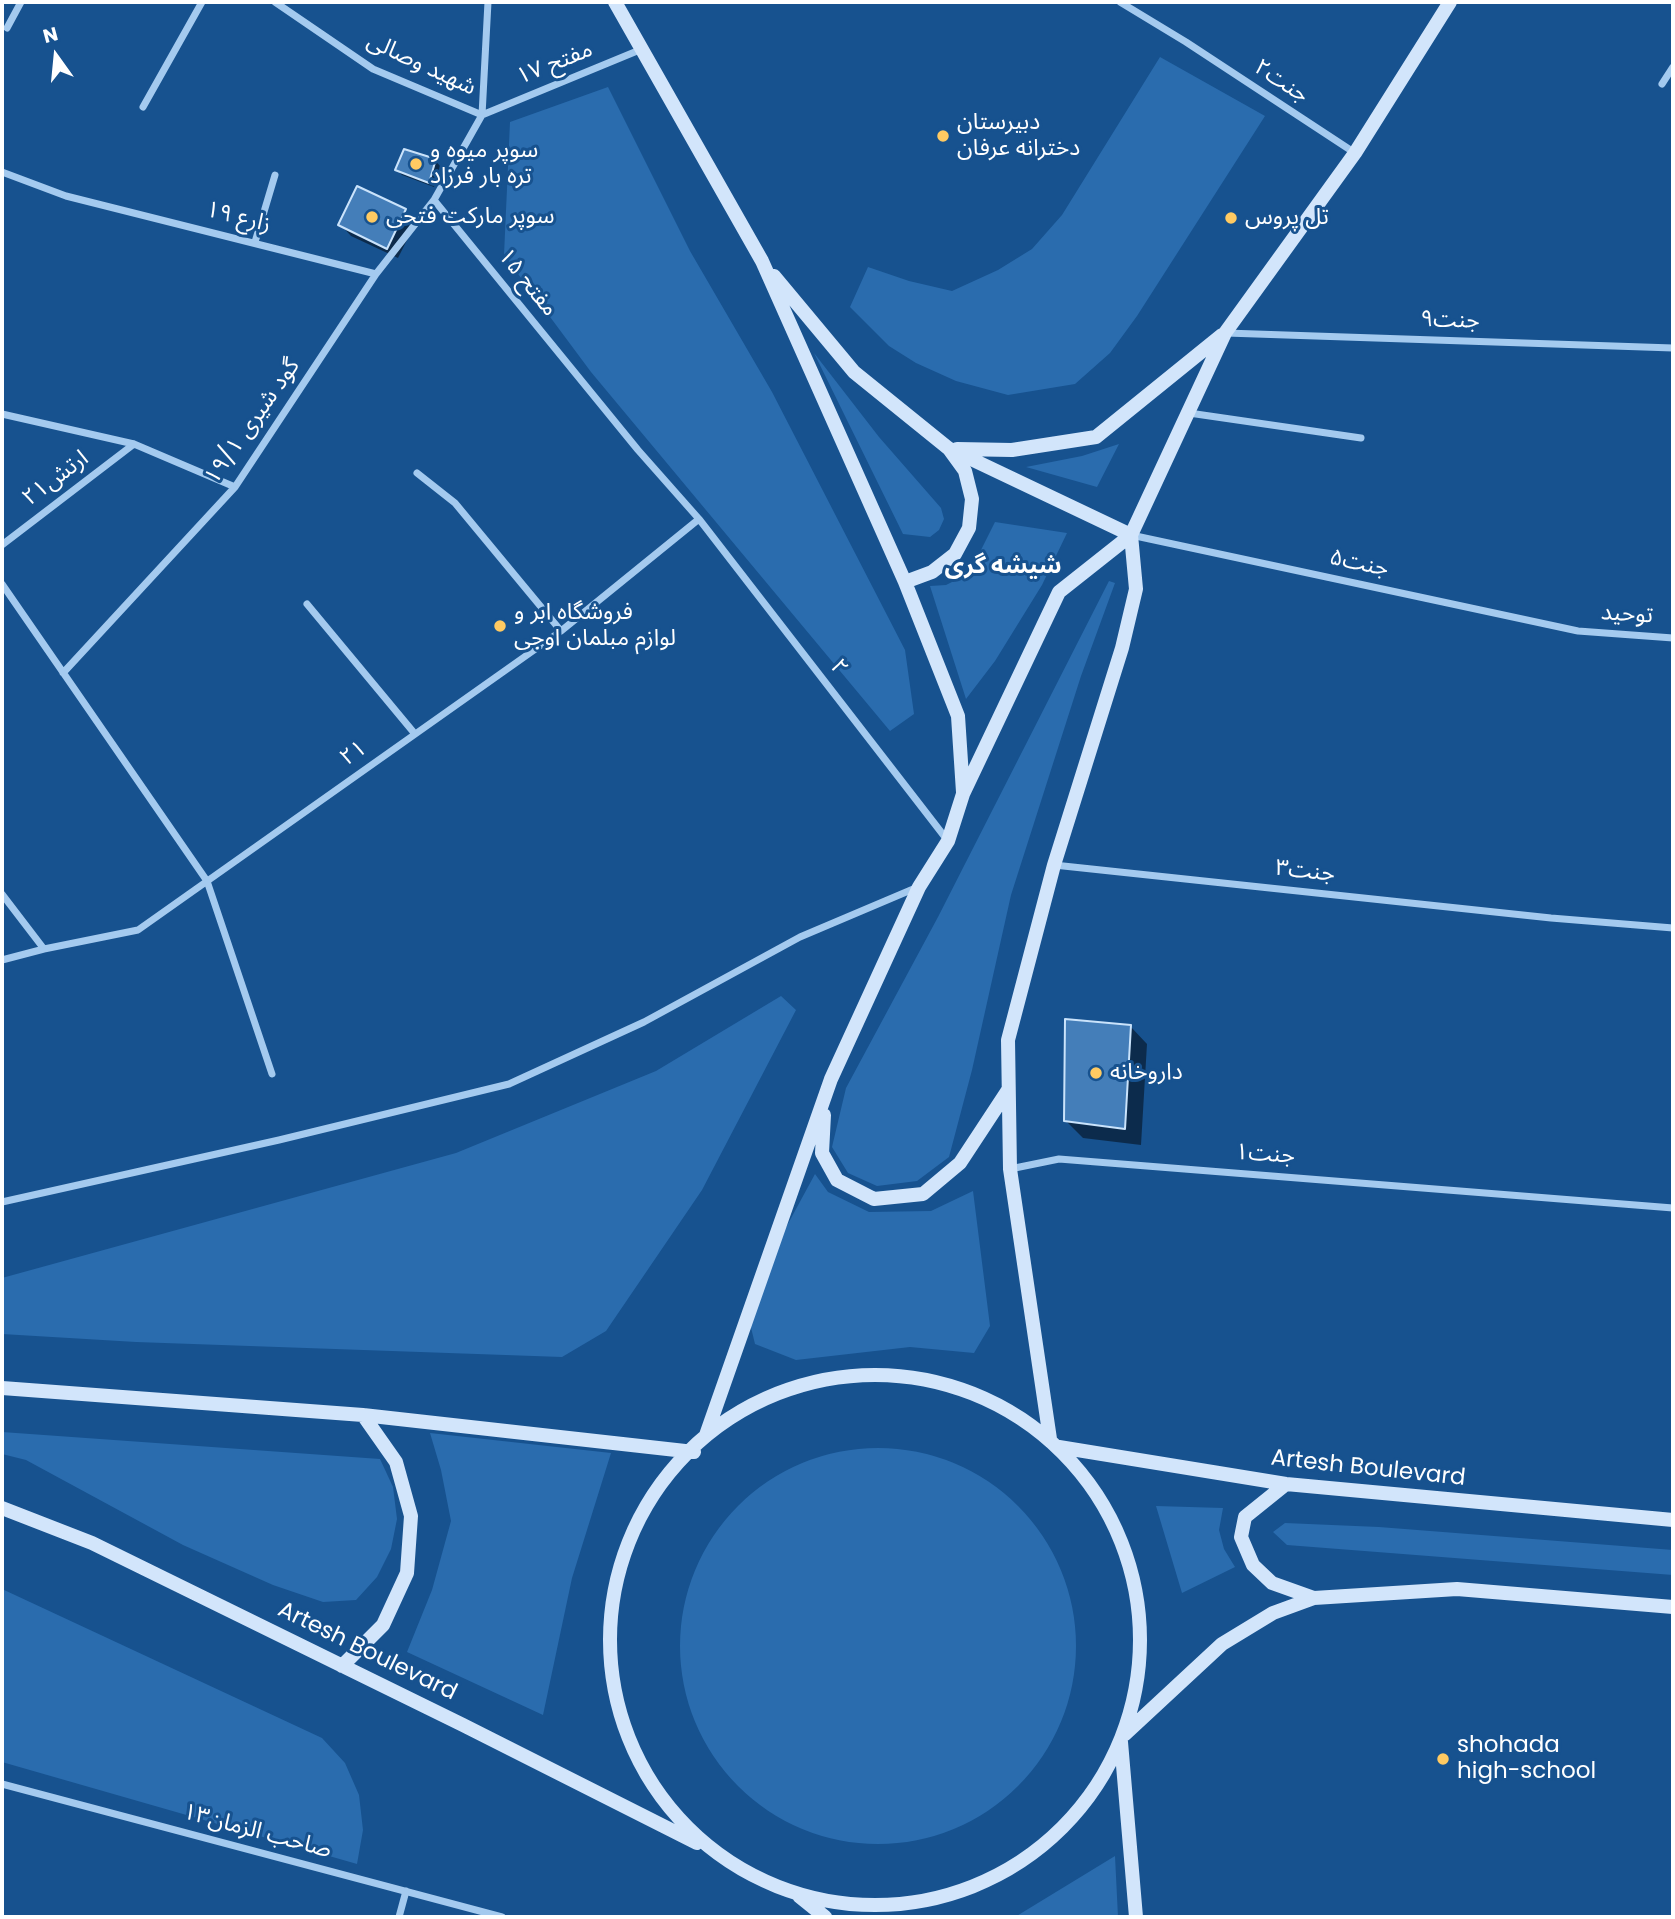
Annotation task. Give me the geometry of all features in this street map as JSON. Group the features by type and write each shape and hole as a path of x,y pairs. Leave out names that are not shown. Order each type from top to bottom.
{"main road":[{"path":"615,2 762,261 905,582 958,716 963,794"},
{"path":"1450,2 1355,153 1225,333 1132,536 1059,592 963,794 948,841 919,887 831,1079 706,1435 694,1452 645,1505 616,1575 608,1651 622,1725 655,1793 707,1848 751,1876 798,1895 876,1906 953,1895 1023,1861 1081,1809 1123,1738 1222,1644 1273,1613 1314,1598 1457,1589 1673,1607"},
{"path":"762,261 854,372 948,448 1132,536"},
{"path":"948,448 1012,450 1096,437 1225,333"},
{"path":"905,582 932,572 955,554 969,528 972,499 965,471 948,448"},
{"path":"1054,1443 1010,1169 1008,1040 1055,865 1128,625 1136,589 1132,536"},
{"path":"831,1079 823,1119 822,1153 837,1180 874,1199 923,1194 960,1163 1008,1089"},
{"path":"706,1435 769,1396 841,1377 916,1377 987,1399 1054,1443 1107,1508 1136,1581 1142,1658 1123,1738 1136,1917"},
{"path":"2,1388 363,1415 694,1452"},
{"path":"342,1666 383,1625 407,1573 411,1516 399,1472 396,1462 363,1415"},
{"name":"Artesh Boulevard","path":"1054,1443 1286,1484 1673,1520"},
{"path":"1286,1484 1245,1517 1241,1537 1252,1564 1272,1583 1314,1598"},
{"name":"Artesh Boulevard","path":"2,1508 92,1543 707,1848"},
{"path":"798,1895 825,1917"}],"street":[{"path":"7,28 21,2"},
{"path":"143,107 202,2"},
{"name":"شهید وصالی","path":"275,2 373,69 482,115"},
{"path":"376,274 434,200 482,115 488,2"},
{"name":"جنت۲","path":"1120,2 1355,153"},
{"name":"مفتح ۱۷","path":"482,115 642,49"},
{"path":"1662,85 1673,67"},
{"name":"۱۹ زارع","path":"2,172 66,196 376,274"},
{"path":"255,242 275,175"},
{"name":"مفتح ۱۵","path":"434,200 638,450 699,519"},
{"name":"۱۹/۱ گود شیری","path":"62,673 235,487 376,274"},
{"name":"جنت۹","path":"1225,333 1673,348"},
{"path":"1188,413 1361,438"},
{"path":"2,414 134,444 235,487"},
{"name":"ارتش۲۱","path":"2,545 134,444"},
{"path":"417,473 455,503 561,631"},
{"name":"۲۱","path":"2,960 44,948 138,930 561,631 699,519"},
{"name":"۲","path":"699,519 948,841"},
{"name":"جنت۵","path":"1132,536 1578,631"},
{"path":"2,584 207,881 272,1074"},
{"path":"307,604 415,734"},
{"name":"توحید","path":"1578,631 1673,638"},
{"name":"جنت۳","path":"1055,865 1551,918 1673,928"},
{"path":"2,1202 279,1140 509,1084 644,1022 800,937 919,887"},
{"path":"2,894 44,948"},
{"name":"جنت۱","path":"1010,1169 1059,1159 1673,1208"},
{"name":"صاحب الزمان۱۳","path":"2,1784 502,1917"},
{"path":"399,1917 406,1891"}],"shaded area":[{"path":"1160,57 1265,116 1137,316 1110,353 1075,384 1008,395 956,381 916,363 889,346 850,307 868,267 909,281 952,291 998,270 1032,249 1062,215"},
{"path":"608,87 690,251 772,392 905,650 914,714 890,731 591,372 504,255 510,122"},
{"path":"814,353 879,437 941,508 944,519 939,530 930,537 903,534"},
{"path":"1119,444 1097,487 1026,467 1082,456"},
{"path":"995,522 1067,533 1042,585 995,661 966,699 930,586 946,585 960,578 977,558"},
{"path":"1109,581 1115,583 1081,676 1011,895 972,1070 949,1157 917,1181 877,1186 848,1173 832,1147 846,1088 938,917"},
{"path":"781,996 796,1010 702,1190 606,1331 562,1357 136,1342 2,1334 2,1278 456,1153 656,1071"},
{"path":"815,1174 828,1192 869,1212 931,1211 973,1191 990,1326 974,1353 910,1347 796,1360 755,1344 745,1303"},
{"path":"2,1432 380,1459 393,1487 397,1519 391,1549 377,1577 356,1600 323,1602 273,1585 183,1545 26,1460 2,1454"},
{"path":"430,1433 611,1453 572,1578 543,1715 407,1652 432,1590 451,1521 441,1470"},
{"path":"878,1448 917,1452 954,1463 988,1481 1018,1506 1043,1536 1061,1570 1072,1607 1076,1646 1072,1685 1061,1722 1043,1756 1018,1786 988,1811 954,1829 917,1840 878,1844 839,1840 802,1829 768,1811 738,1786 713,1756 695,1722 684,1685 680,1646 684,1607 695,1570 713,1536 738,1506 768,1481 802,1463 839,1452"},
{"path":"1156,1506 1223,1508 1219,1530 1224,1549 1235,1567 1182,1593"},
{"path":"1285,1523 1379,1527 1673,1550 1673,1575 1287,1545 1273,1532"},
{"path":"2,1589 322,1738 345,1763 359,1795 363,1830 357,1864 2,1762"},
{"path":"1115,1856 1118,1917 1015,1917"}],"building":[{"name":"سوپر میوه و تره بار فرزاد","path":"404,149 436,159 429,183 395,170"},
{"name":"سوپر مارکت فتحی","path":"357,186 406,209 387,249 338,225"},
{"name":"داروخانه","path":"1065,1019 1131,1025 1125,1129 1064,1121"}],"place":[{"name":"دبیرستان دخترانه عرفان","path":"943,136"},
{"name":"سوپر میوه و تره بار فرزاد","path":"416,164"},
{"name":"سوپر مارکت فتحی","path":"372,217"},
{"name":"تل پروس","path":"1231,218"},
{"name":"فروشگاه ابر و لوازم مبلمان اوجی","path":"500,626"},
{"name":"داروخانه","path":"1096,1073"},
{"name":"shohada high-school","path":"1443,1759"}],"district":[{"name":"شیشه گری","path":"1003,567"}]}
